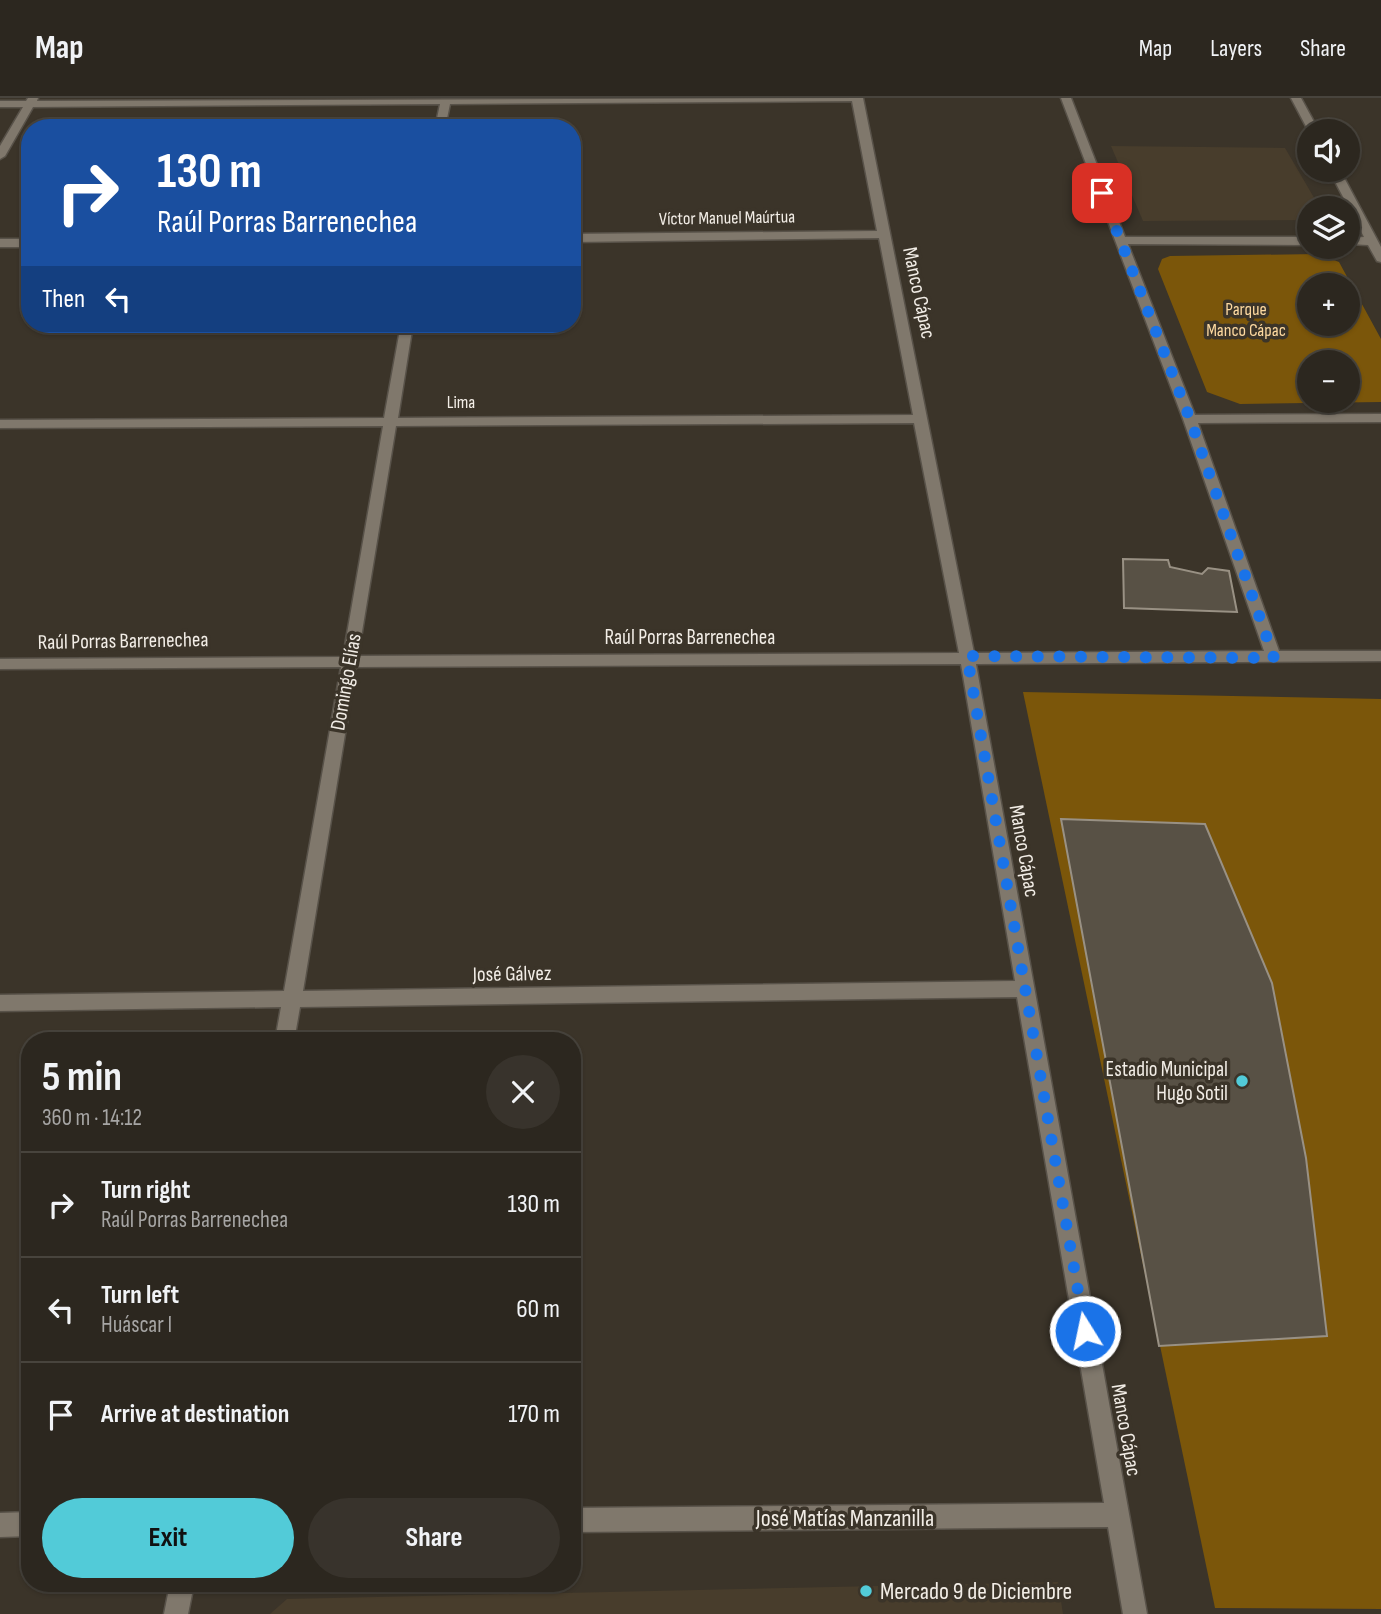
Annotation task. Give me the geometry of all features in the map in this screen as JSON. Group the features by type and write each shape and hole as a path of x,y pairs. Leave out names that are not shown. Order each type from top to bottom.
{"street":[{"path":"0,104 31,101 858,98"},
{"name":"Manco Cápac","path":"858,98 967,656 1135,1614"},
{"path":"1066,98 1190,419 1274,658"},
{"path":"1296,98 1307,119"},
{"path":"442,119 446,99"},
{"path":"0,156 31,101"},
{"path":"1340,182 1381,258"},
{"name":"Víctor Manuel Maúrtua","path":"581,238 883,233"},
{"path":"1121,240 1297,241"},
{"path":"1360,241 1372,241"},
{"path":"0,243 21,243"},
{"name":"Domingo Elías","path":"287,1032 406,333"},
{"path":"1190,419 1381,418"},
{"name":"Lima","path":"0,424 922,419"},
{"name":"Raúl Porras Barrenechea","path":"0,664 967,656 1381,656"},
{"name":"José Gálvez","path":"0,1003 1024,989"},
{"name":"José Matías Manzanilla","path":"581,1520 1118,1516"},
{"path":"0,1525 21,1524"},
{"path":"177,1614 181,1592"}],"shaded area":[{"path":"1111,146 1285,148 1297,169 1297,182 1305,182 1313,196 1297,196 1297,220 1143,221"},
{"name":"Mercado 9 de Diciembre","path":"1058,1582 1063,1614 270,1614 287,1599"}],"green space":[{"name":"Parque Manco Cápac","path":"1297,254 1297,259 1331,259 1339,262 1345,273 1297,273 1297,336 1360,336 1360,300 1381,339 1381,402 1360,402 1360,350 1297,350 1297,403 1240,404 1207,392 1158,269 1162,259 1170,256"},
{"name":"Estadio Municipal Hugo Sotil","path":"1023,692 1381,699 1381,1609 1215,1608"}],"building":[{"path":"1123,559 1168,560 1170,567 1202,574 1208,568 1229,571 1237,612 1124,608"},
{"path":"1061,819 1205,824 1272,983 1306,1158 1327,1336 1159,1346"}],"place":[{"name":"Estadio Municipal Hugo Sotil","path":"1242,1081"},
{"name":"Mercado 9 de Diciembre","path":"866,1591"}],"route":[{"path":"1085,1331 967,656 1274,658 1190,419 1102,193"}]}
